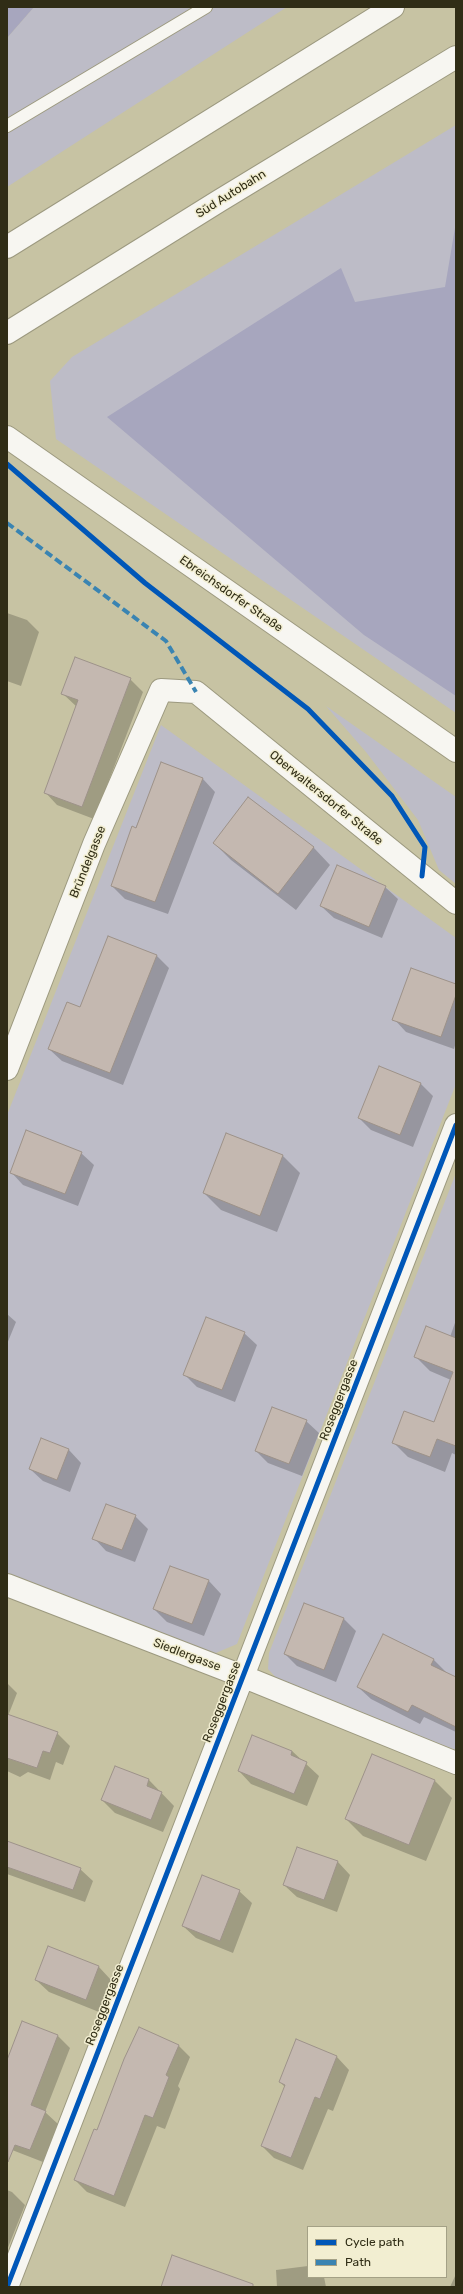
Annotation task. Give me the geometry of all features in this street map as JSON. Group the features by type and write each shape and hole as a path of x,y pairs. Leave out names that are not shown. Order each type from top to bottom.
{"main road":[{"path":"7,247 393,7"},
{"name":"Süd Autobahn","path":"7,333 219,201 456,57"},
{"name":"Ebreichsdorfer Straße","path":"7,437 456,751"},
{"name":"Bründelgasse","path":"7,1069 94,844 161,690 196,692"},
{"name":"Oberwaltersdorfer Straße","path":"196,692 456,903"},
{"name":"Roseggergasse","path":"7,2287 456,1125"},
{"name":"Siedlergasse","path":"7,1585 242,1676 456,1763"}],"lane":[{"path":"7,126 206,7"}],"shaded area":[{"path":"7,7 34,7 7,38"},
{"path":"34,7 287,7 7,187 7,38"},
{"path":"456,125 456,713 56,439 50,381 72,357"},
{"path":"456,222 456,696 364,635 107,417 341,268 355,302 445,287"},
{"path":"326,706 456,797 456,884 439,870 418,820 366,752"},
{"path":"161,725 456,938 456,1084 237,1644 211,1655 7,1575 7,1115"},
{"path":"456,1173 456,1750 281,1683 268,1669 269,1653"}],"building":[{"path":"75,657 131,678 82,807 44,793 78,700 61,694"},
{"path":"161,762 203,778 155,902 111,886 132,826 136,828"},
{"path":"248,797 314,847 278,894 213,843"},
{"path":"337,865 386,886 369,927 320,906"},
{"path":"108,936 157,955 110,1073 48,1049 67,1002 80,1007"},
{"path":"411,968 456,984 456,995 441,1037 392,1020"},
{"path":"379,1066 421,1083 400,1135 358,1118"},
{"path":"26,1130 82,1152 65,1194 10,1173"},
{"path":"226,1133 283,1155 260,1216 203,1193"},
{"path":"206,1317 245,1332 222,1390 183,1375"},
{"path":"426,1326 456,1338 456,1446 437,1439 430,1457 392,1443 404,1411 434,1422 453,1372 414,1357"},
{"path":"272,1407 307,1420 289,1464 255,1451"},
{"path":"41,1438 69,1449 57,1480 29,1469"},
{"path":"106,1504 136,1515 122,1550 92,1539"},
{"path":"170,1566 209,1580 192,1624 153,1609"},
{"path":"304,1603 344,1618 324,1670 284,1654"},
{"path":"383,1634 434,1659 431,1665 456,1677 456,1727 412,1705 408,1712 357,1687"},
{"path":"7,1714 58,1732 50,1753 43,1751 37,1768 7,1758"},
{"path":"252,1735 292,1751 291,1755 307,1762 294,1794 238,1771"},
{"path":"372,1754 435,1780 409,1845 345,1819"},
{"path":"115,1766 149,1779 147,1786 162,1792 151,1820 101,1800"},
{"path":"7,1841 81,1868 73,1890 7,1867"},
{"path":"297,1847 338,1861 324,1900 283,1885"},
{"path":"202,1875 240,1890 220,1941 182,1926"},
{"path":"48,1946 99,1966 86,2000 35,1980"},
{"path":"22,2021 58,2035 31,2105 46,2111 30,2150 15,2145 8,2162 7,2060"},
{"path":"139,2027 179,2045 166,2075 169,2077 153,2118 145,2115 114,2196 74,2180 94,2129 97,2130 124,2059"},
{"path":"296,2039 337,2056 320,2099 315,2097 291,2158 261,2146 285,2085 279,2082"},
{"path":"172,2255 253,2284 253,2287 161,2287"}],"marked path":[{"path":"7,523 166,641 196,692"}],"cycle path":[{"path":"7,464 145,583 308,709 392,796 425,847 422,876"},
{"path":"7,2287 456,1125"}]}
